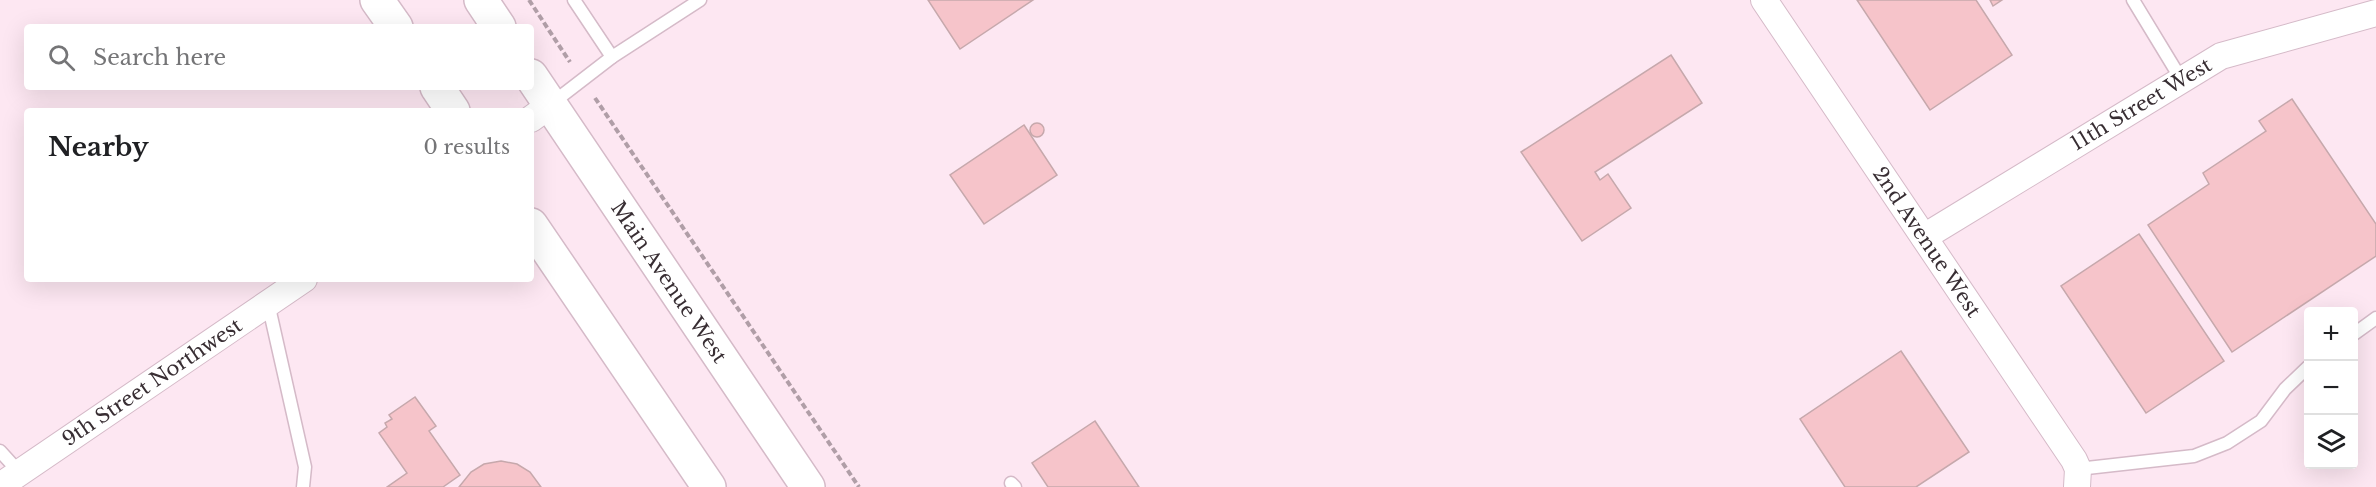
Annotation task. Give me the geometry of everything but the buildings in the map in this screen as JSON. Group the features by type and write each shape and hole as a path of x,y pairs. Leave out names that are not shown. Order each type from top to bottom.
{"main road":[{"path":"377,0 394,24"},
{"path":"481,0 497,24"},
{"name":"Main Avenue West","path":"534,87 541,112 808,487"},
{"path":"439,90 451,108"},
{"path":"534,229 709,487"}],"street":[{"name":"2nd Avenue West","path":"1764,0 1924,237 2078,478"},
{"name":"11th Street West","path":"1924,237 2221,56 2376,13"},
{"name":"9th Street Northwest","path":"10,479 300,282"}],"lane":[{"path":"574,0 612,57"},
{"path":"541,112 612,57 700,0"},
{"path":"2133,0 2181,79"},
{"path":"268,303 305,467 303,487"},
{"path":"2358,331 2376,318"},
{"path":"2078,478 2194,456 2227,443 2261,421 2285,389 2304,371"},
{"path":"0,451 10,479"}],"path":[{"path":"529,0 859,487"}]}
